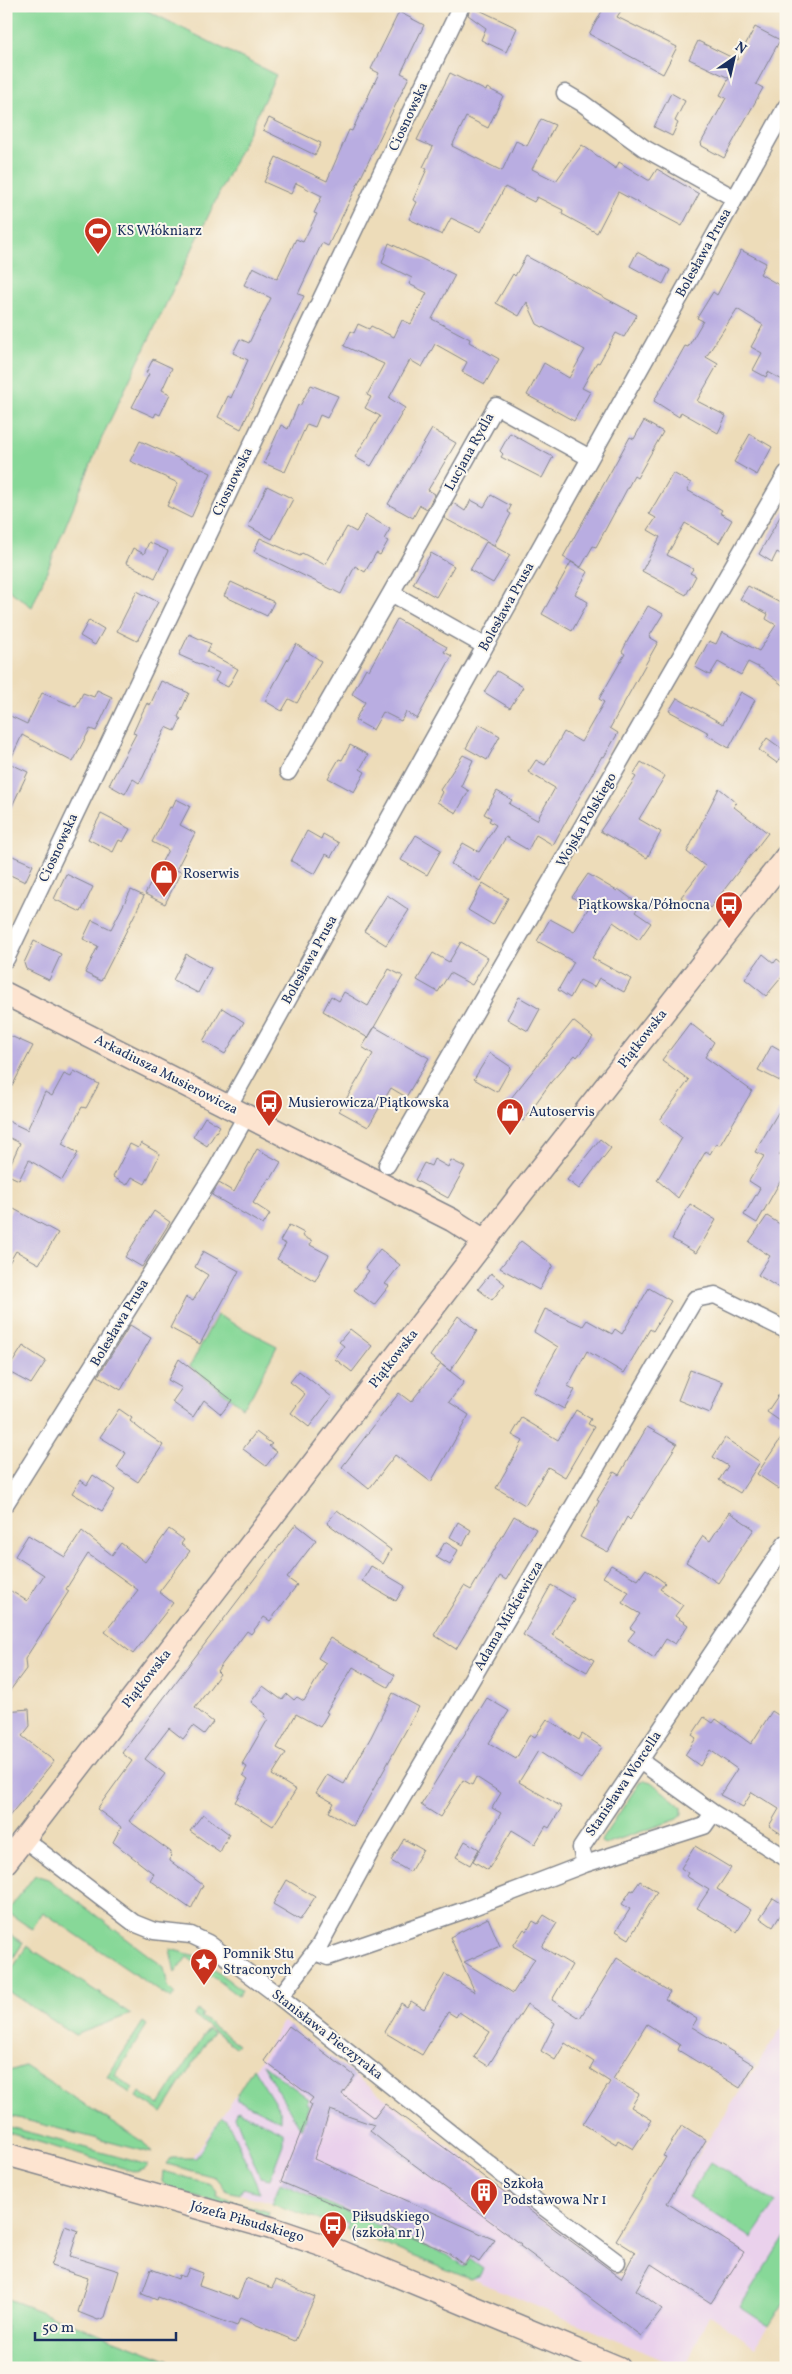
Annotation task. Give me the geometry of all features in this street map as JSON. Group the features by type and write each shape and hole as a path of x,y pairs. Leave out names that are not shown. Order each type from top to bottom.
{"main road":[{"name":"Piątkowska","path":"6,1862 485,1241 786,857"},
{"name":"Arkadiusza Musierowicza","path":"6,994 452,1220 485,1241"},
{"name":"Józefa Piłsudskiego","path":"6,2154 271,2228 333,2249 619,2368"}],"street":[{"name":"Ciosnowska","path":"6,958 461,6"},
{"path":"564,92 644,148 734,198"},
{"name":"Bolesława Prusa","path":"6,1504 218,1168 237,1111 485,646 786,107"},
{"name":"Lucjana Rydla","path":"288,772 496,406 590,458"},
{"name":"Wojska Polskiego","path":"387,1165 786,474"},
{"path":"391,593 485,646"},
{"name":"Adama Mickiewicza","path":"280,1997 315,1952 377,1841 694,1299 715,1295 786,1330"},
{"name":"Stanisława Worcella","path":"585,1864 581,1848 786,1543"},
{"path":"640,1761 713,1812 786,1858"},
{"path":"315,1952 328,1957 341,1953 468,1909 585,1864 704,1826 713,1812"},
{"name":"Stanisława Pieczyraka","path":"24,1839 134,1923 154,1931 200,1938 280,1997 533,2199 616,2262"}],"shaded area":[{"path":"283,2021 620,2277 786,2021 786,2301 755,2347 709,2314 685,2368 682,2368 378,2239 275,2203 227,2191 215,2176 188,2164 259,2063"}],"green space":[{"name":"KS Włókniarz","path":"6,6 138,6 276,75 103,435 32,607 6,588"},
{"path":"217,1315 277,1346 252,1395 242,1407 190,1366"},
{"path":"644,1780 651,1782 682,1807 682,1814 678,1819 605,1844 601,1842 640,1782"},
{"path":"35,1875 48,1879 164,1967 168,1987 175,1994 171,1999 43,1912 32,1929 7,1912"},
{"path":"6,1932 23,1943 6,1969"},
{"path":"27,1946 131,2014 75,2035 6,1990 6,1978"},
{"path":"170,1949 196,1956 242,1990 238,1996 187,1957 175,1973"},
{"path":"198,2010 203,2014 201,2017 238,2044 235,2047 194,2016"},
{"path":"143,2022 147,2025 115,2076 133,2088 130,2093 107,2077"},
{"path":"208,2029 213,2032 162,2113 137,2097 140,2092 159,2105"},
{"path":"262,2064 309,2099 306,2103 309,2105 301,2129"},
{"path":"25,2066 143,2142 152,2153 6,2115 6,2072"},
{"path":"253,2068 281,2113 281,2121 238,2100 237,2094"},
{"path":"238,2111 283,2132 283,2144 270,2179 260,2177 235,2116"},
{"path":"222,2117 227,2120 260,2192 242,2188 239,2194 227,2191 215,2177 167,2164 171,2158 196,2158"},
{"path":"6,2126 148,2165 136,2172 6,2132"},
{"path":"711,2162 776,2203 752,2238 688,2197"},
{"path":"163,2171 211,2184 218,2192 217,2196 269,2212 268,2217 171,2190 162,2182"},
{"path":"280,2183 449,2256 464,2267 471,2259 483,2268 480,2275 470,2279 346,2229 348,2223 339,2220 337,2225 272,2204"},
{"path":"786,2234 786,2299 769,2326 740,2307"},
{"path":"6,2298 170,2361 167,2368 6,2368"}],"building":[{"path":"471,6 517,28 506,52 481,40 486,28 468,15"},
{"path":"605,6 624,6 617,17 677,47 663,74 589,34"},
{"path":"399,12 424,25 401,73 409,77 328,246 322,243 298,294 304,296 241,429 218,417 228,396 231,398 248,360 233,353 240,339 249,343 271,298 244,285 253,267 277,279 296,239 303,242 317,214 314,213 322,196 296,183 291,194 264,182 276,157 327,181 349,130 352,131 379,73 371,69"},
{"path":"755,27 780,40 756,84 763,88 724,158 702,146 701,143 726,98 720,95 729,78 689,59 698,41 737,60"},
{"path":"450,73 486,91 487,88 503,96 488,128 466,117 452,146 502,171 516,141 527,146 541,119 555,125 532,169 556,181 582,145 616,169 619,162 648,180 650,180 657,169 699,194 682,226 618,192 597,233 562,214 563,210 537,197 534,202 505,187 481,232 451,218 442,235 409,219 417,202 413,200 427,169 423,167 433,147 417,140"},
{"path":"671,93 685,101 675,121 678,123 672,136 654,127"},
{"path":"269,118 321,143 315,155 263,130"},
{"path":"389,243 455,275 432,319 470,339 469,342 499,359 485,384 462,372 467,362 435,344 422,367 410,360 389,398 405,408 371,466 355,457 380,416 365,408 371,397 367,395 384,364 344,346 351,331 354,333 358,324 369,329 371,326 394,337 402,320 411,324 427,293 409,284 412,278 382,263"},
{"path":"741,250 766,263 760,274 786,289 786,382 768,372 766,377 753,370 762,353 751,347 763,325 737,309 706,357 718,364 697,401 726,416 718,433 681,412 679,417 654,401 685,346 688,347 703,321 697,318 713,292 717,295"},
{"path":"637,252 670,270 663,284 630,266"},
{"path":"526,256 637,315 624,337 616,333 599,363 597,362 582,388 590,392 574,421 527,395 544,363 569,378 585,350 537,324 527,302 519,316 496,303"},
{"path":"153,359 172,368 162,390 170,394 160,415 156,413 154,417 132,407 149,374 146,373"},
{"path":"311,385 338,396 327,418 320,415 315,427 307,424 285,472 264,463 281,425 288,429 298,405 300,406"},
{"path":"644,421 663,432 637,478 634,476 596,547 593,546 581,567 563,557 630,437 634,439"},
{"path":"432,429 456,443 428,490 435,494 427,509 420,505 413,518 388,504"},
{"path":"510,433 553,457 542,478 501,457 503,454 500,451"},
{"path":"750,434 772,447 757,475 734,462"},
{"path":"140,441 211,473 191,518 167,506 178,483 130,461"},
{"path":"673,473 691,483 687,490 722,510 720,513 732,520 719,543 685,523 667,555 693,569 690,573 696,576 686,595 642,571 660,537 648,530 656,518 649,514"},
{"path":"267,486 293,499 272,539 248,526"},
{"path":"491,495 511,506 508,512 511,514 494,545 444,518 453,503 465,511 471,500 484,507"},
{"path":"786,506 786,557 777,552 772,562 759,554"},
{"path":"366,515 390,529 384,539 388,541 380,555 376,553 365,572 355,566 341,594 254,551 260,538 300,556 302,553 325,565 347,527 356,532"},
{"path":"149,542 168,551 155,578 126,563 133,548 144,554"},
{"path":"486,542 510,555 493,583 470,570"},
{"path":"431,553 454,566 436,597 413,584"},
{"path":"571,562 588,572 575,594 588,602 572,631 542,614"},
{"path":"231,582 274,602 267,616 224,596"},
{"path":"748,586 786,606 786,688 762,669 748,662 741,675 718,662 710,675 695,667 709,641 716,644 722,632 759,651 776,625 766,619 768,614 740,599"},
{"path":"137,591 158,602 137,641 117,631"},
{"path":"648,606 663,614 649,637 658,642 610,728 618,733 604,757 602,756 553,845 536,835 528,850 506,837 480,881 451,864 463,843 479,852 496,825 489,821 491,818 484,814 497,791 512,800 509,804 537,820 555,788 528,772 536,760 545,765 564,732 581,742 604,702 599,699 625,654 622,652"},
{"path":"397,619 447,647 444,652 452,656 417,719 406,712 401,721 383,712 373,730 355,720 365,702 352,694 366,668 369,670"},
{"path":"89,620 104,629 95,645 80,636"},
{"path":"189,634 211,644 207,652 238,669 228,687 215,681 219,673 179,655"},
{"path":"296,644 321,661 297,703 289,699 282,711 265,701"},
{"path":"497,671 523,687 510,708 484,692"},
{"path":"161,681 189,693 178,717 181,719 175,731 166,727 143,777 139,783 133,779 125,794 109,785 136,734 133,733 147,703 150,705"},
{"path":"97,690 112,697 96,731 90,729 73,762 22,735 9,763 28,772 6,819 6,714 27,724 42,693 76,707 83,693 94,697"},
{"path":"741,692 755,700 729,748 707,735 709,733 669,711 677,698 723,724"},
{"path":"479,724 500,736 487,760 466,748"},
{"path":"767,738 785,751 777,763 759,750"},
{"path":"350,745 368,755 360,769 365,772 354,792 328,778 339,759 342,760"},
{"path":"463,755 473,760 461,786 469,791 456,813 437,802 442,792 440,790"},
{"path":"641,762 665,776 639,819 661,832 647,858 600,831 636,777 633,775"},
{"path":"719,788 736,802 734,807 768,833 710,908 703,902 697,910 681,897 705,866 687,852"},
{"path":"176,799 190,806 180,825 195,833 176,870 181,872 165,904 145,894 168,850 152,842"},
{"path":"101,814 130,829 123,842 119,840 113,852 88,839"},
{"path":"307,831 321,839 323,834 339,843 331,857 326,854 315,874 291,861"},
{"path":"416,835 441,850 427,875 401,860"},
{"path":"6,853 33,865 25,882 6,873"},
{"path":"66,874 93,887 81,912 54,899"},
{"path":"588,874 617,891 618,889 640,905 635,912 651,923 639,940 613,922 592,958 631,979 624,992 599,978 594,987 580,980 570,998 558,990 574,962 537,941 550,919 574,932 589,907 572,897"},
{"path":"483,883 508,898 493,925 468,910"},
{"path":"131,890 144,896 101,981 85,973 98,946 83,939 92,920 111,929"},
{"path":"387,895 409,910 386,945 364,931"},
{"path":"34,941 61,954 49,980 26,969 24,963"},
{"path":"461,942 488,958 472,985 450,973 438,992 417,980 433,953 449,962"},
{"path":"186,954 211,968 198,993 173,980"},
{"path":"763,954 774,963 777,959 786,966 786,972 766,996 745,979"},
{"path":"389,969 403,976 368,1038 323,1011 331,996 339,1001 344,992 368,1006"},
{"path":"519,997 540,1009 528,1031 507,1019"},
{"path":"222,1008 244,1022 225,1054 203,1041"},
{"path":"573,1021 593,1037 577,1057 575,1055 551,1082 523,1121 503,1108"},
{"path":"690,1023 714,1042 705,1057 752,1091 720,1145 716,1144 710,1154 706,1151 678,1198 657,1180 682,1138 660,1120 689,1080 662,1060"},
{"path":"375,1027 429,1058 406,1097 391,1088 368,1127 339,1111 373,1054 362,1047"},
{"path":"6,1034 33,1046 6,1098"},
{"path":"772,1045 786,1053 786,1084 758,1070"},
{"path":"490,1053 511,1067 497,1092 474,1079"},
{"path":"74,1071 99,1084 86,1108 82,1107 62,1144 78,1153 62,1180 29,1160 19,1180 6,1174 20,1143 6,1136 6,1120 27,1130 45,1092 52,1096 64,1074 71,1077"},
{"path":"786,1099 786,1144 779,1155 786,1159 786,1171 757,1223 744,1215 760,1188 749,1181 764,1156 755,1152"},
{"path":"205,1117 220,1126 207,1146 193,1137"},
{"path":"600,1139 611,1148 579,1189 567,1180"},
{"path":"141,1143 160,1154 145,1184 132,1177 127,1185 113,1177 130,1144 138,1148"},
{"path":"257,1149 281,1162 253,1203 270,1214 263,1225 212,1195 219,1183 234,1192"},
{"path":"434,1159 448,1167 451,1160 465,1167 448,1198 415,1180 424,1163 431,1166"},
{"path":"690,1204 716,1220 696,1253 672,1239"},
{"path":"12,1208 58,1233 39,1264 16,1251 6,1268 6,1217"},
{"path":"154,1211 170,1222 142,1267 125,1257"},
{"path":"767,1216 786,1228 786,1277 779,1288 758,1275 770,1256 749,1242"},
{"path":"289,1225 304,1233 302,1236 312,1241 310,1245 329,1255 315,1281 277,1259 286,1244 280,1241"},
{"path":"521,1241 553,1265 539,1290 500,1268"},
{"path":"380,1249 400,1265 385,1284 389,1286 374,1305 354,1290 369,1271 365,1268"},
{"path":"203,1251 239,1271 200,1344 170,1328 186,1297 193,1301 208,1275 195,1267"},
{"path":"491,1273 505,1284 492,1300 478,1289"},
{"path":"649,1288 671,1301 653,1331 650,1329 624,1373 587,1351 568,1386 575,1390 564,1409 533,1392 558,1347 534,1332 545,1309 583,1326 587,1320 612,1334 615,1329 622,1334"},
{"path":"458,1316 477,1331 450,1371 430,1356"},
{"path":"130,1325 151,1338 121,1390 98,1376"},
{"path":"350,1329 372,1346 352,1372 335,1359 344,1346 339,1342"},
{"path":"23,1346 46,1361 31,1384 7,1371"},
{"path":"179,1359 232,1400 221,1414 204,1400 193,1417 172,1402 182,1388 168,1380"},
{"path":"441,1364 464,1382 449,1402 469,1415 431,1482 395,1455 369,1489 342,1467 399,1393 411,1402"},
{"path":"690,1370 723,1382 710,1413 678,1400"},
{"path":"299,1371 332,1397 309,1427 291,1413 305,1394 290,1382"},
{"path":"786,1384 786,1413 780,1421 767,1412"},
{"path":"119,1409 132,1418 130,1421 163,1445 138,1482 117,1468 126,1453 100,1437"},
{"path":"576,1410 591,1419 588,1424 594,1427 565,1477 548,1467 525,1505 496,1488 523,1441 512,1435 522,1418 558,1440"},
{"path":"647,1427 677,1444 630,1520 627,1517 608,1552 580,1537 599,1501 597,1500 614,1472 619,1475"},
{"path":"786,1431 786,1479 779,1489 757,1474"},
{"path":"256,1432 272,1444 269,1446 277,1452 266,1466 243,1449"},
{"path":"725,1438 760,1462 740,1493 719,1480 728,1466 713,1457"},
{"path":"93,1475 115,1490 102,1511 72,1493 80,1480 87,1485"},
{"path":"337,1510 391,1550 383,1564 327,1523"},
{"path":"729,1512 754,1529 718,1583 686,1562 703,1536 710,1541"},
{"path":"514,1516 536,1529 506,1580 500,1576 456,1649 434,1635 464,1586 471,1590"},
{"path":"458,1522 471,1530 463,1545 450,1537"},
{"path":"296,1524 316,1540 287,1578 297,1585 270,1621 264,1617 251,1634 247,1631 217,1671 220,1674 195,1708 213,1722 204,1734 193,1726 183,1739 169,1728 145,1759 165,1774 129,1821 171,1852 170,1861 203,1885 191,1909 150,1880 154,1874 113,1842 121,1827 97,1809 132,1761 122,1753"},
{"path":"169,1529 184,1540 181,1544 190,1551 159,1592 173,1603 133,1654 105,1632 138,1590 88,1554 66,1589 69,1591 25,1659 26,1669 6,1696 6,1588 27,1601 44,1575 15,1556 28,1535 65,1557 82,1531 112,1555 121,1543 145,1562"},
{"path":"445,1542 458,1550 450,1565 436,1557"},
{"path":"611,1565 638,1580 646,1569 665,1583 660,1589 683,1605 675,1616 688,1625 675,1644 666,1639 654,1658 628,1640 635,1631 630,1628 640,1614 622,1603 629,1592 603,1577"},
{"path":"371,1566 405,1586 396,1601 362,1581"},
{"path":"551,1585 574,1599 552,1635 594,1660 587,1672 523,1635"},
{"path":"330,1638 395,1675 388,1687 353,1667 326,1712 328,1713 320,1727 296,1714 277,1748 286,1753 272,1775 296,1790 273,1826 235,1802 248,1779 243,1775 247,1767 242,1764 268,1719 264,1716 266,1714 251,1702 263,1686 282,1700 287,1694 294,1700 297,1697 304,1701 326,1663 318,1658"},
{"path":"393,1693 419,1707 353,1826 329,1812 334,1803 316,1793 327,1775 344,1784"},
{"path":"487,1698 509,1711 489,1743 516,1759 530,1734 535,1737 547,1719 579,1740 582,1734 602,1747 581,1779 538,1751 519,1782 562,1807 549,1828 546,1826 535,1844 512,1830 488,1870 473,1861 501,1813 492,1808 501,1793 476,1777 472,1785 463,1780 440,1817 421,1805"},
{"path":"29,1709 30,1726 22,1736 54,1761 6,1820 6,1711"},
{"path":"772,1711 786,1720 786,1837 769,1826 779,1809 752,1792 743,1807 720,1795 737,1769 710,1750 700,1766 685,1755 696,1738 692,1735 704,1717 713,1723 716,1719 751,1744"},
{"path":"203,1814 229,1834 220,1852 190,1831"},
{"path":"404,1839 423,1850 410,1872 391,1861"},
{"path":"465,1841 479,1849 470,1865 456,1857"},
{"path":"695,1846 731,1868 717,1889 751,1910 737,1932 697,1908 709,1890 686,1876 688,1873 681,1868"},
{"path":"287,1880 315,1897 300,1920 273,1904"},
{"path":"640,1881 657,1892 629,1939 616,1931 630,1909 622,1904 631,1890 633,1891"},
{"path":"773,1898 786,1906 773,1927 760,1918"},
{"path":"544,1915 557,1923 542,1947 572,1965 552,2000 580,2018 617,1958 670,1992 665,1999 697,2019 692,2027 754,2065 740,2088 678,2050 680,2045 647,2024 613,2079 639,2094 631,2107 652,2120 633,2149 618,2140 616,2144 583,2124 610,2082 590,2069 594,2062 565,2043 555,2060 541,2051 555,2023 527,2004 488,2066 474,2057 490,2032 459,2012 456,2017 448,2012 422,2055 384,2032 401,2003 407,2007 411,2001 424,2009 445,1974 475,1992 450,1937 488,1918 500,1946 464,1962 513,1993 535,1959 513,1946 524,1929 527,1931 533,1921 538,1924"},
{"path":"289,2026 355,2076 342,2094 374,2118 385,2104 621,2278 635,2252 616,2240 666,2157 663,2156 682,2125 706,2140 667,2203 744,2252 711,2303 651,2264 636,2290 662,2309 641,2336 385,2143 370,2131 374,2125 330,2110 314,2159 495,2240 479,2262 470,2256 464,2265 447,2252 281,2182 312,2105 309,2103 313,2098 264,2061"},
{"path":"65,2226 78,2231 70,2256 119,2271 105,2317 98,2320 78,2312 88,2278 51,2266"},
{"path":"189,2268 203,2273 199,2285 238,2299 246,2278 272,2288 276,2280 315,2297 295,2341 240,2318 237,2326 158,2297 157,2300 142,2294 151,2269 178,2279 179,2275 185,2277"}],"place":[{"name":"KS Włókniarz","path":"98,255"},
{"name":"Roserwis","path":"164,898"},
{"name":"Piątkowska/Północna","path":"729,929"},
{"name":"Musierowicza/Piątkowska","path":"269,1127"},
{"name":"Autoservis","path":"510,1136"},
{"name":"Pomnik Stu Straconych","path":"204,1986"},
{"name":"Szkoła Podstawowa Nr 1","path":"484,2216"},
{"name":"Piłsudskiego (szkoła nr 1)","path":"333,2249"}]}
